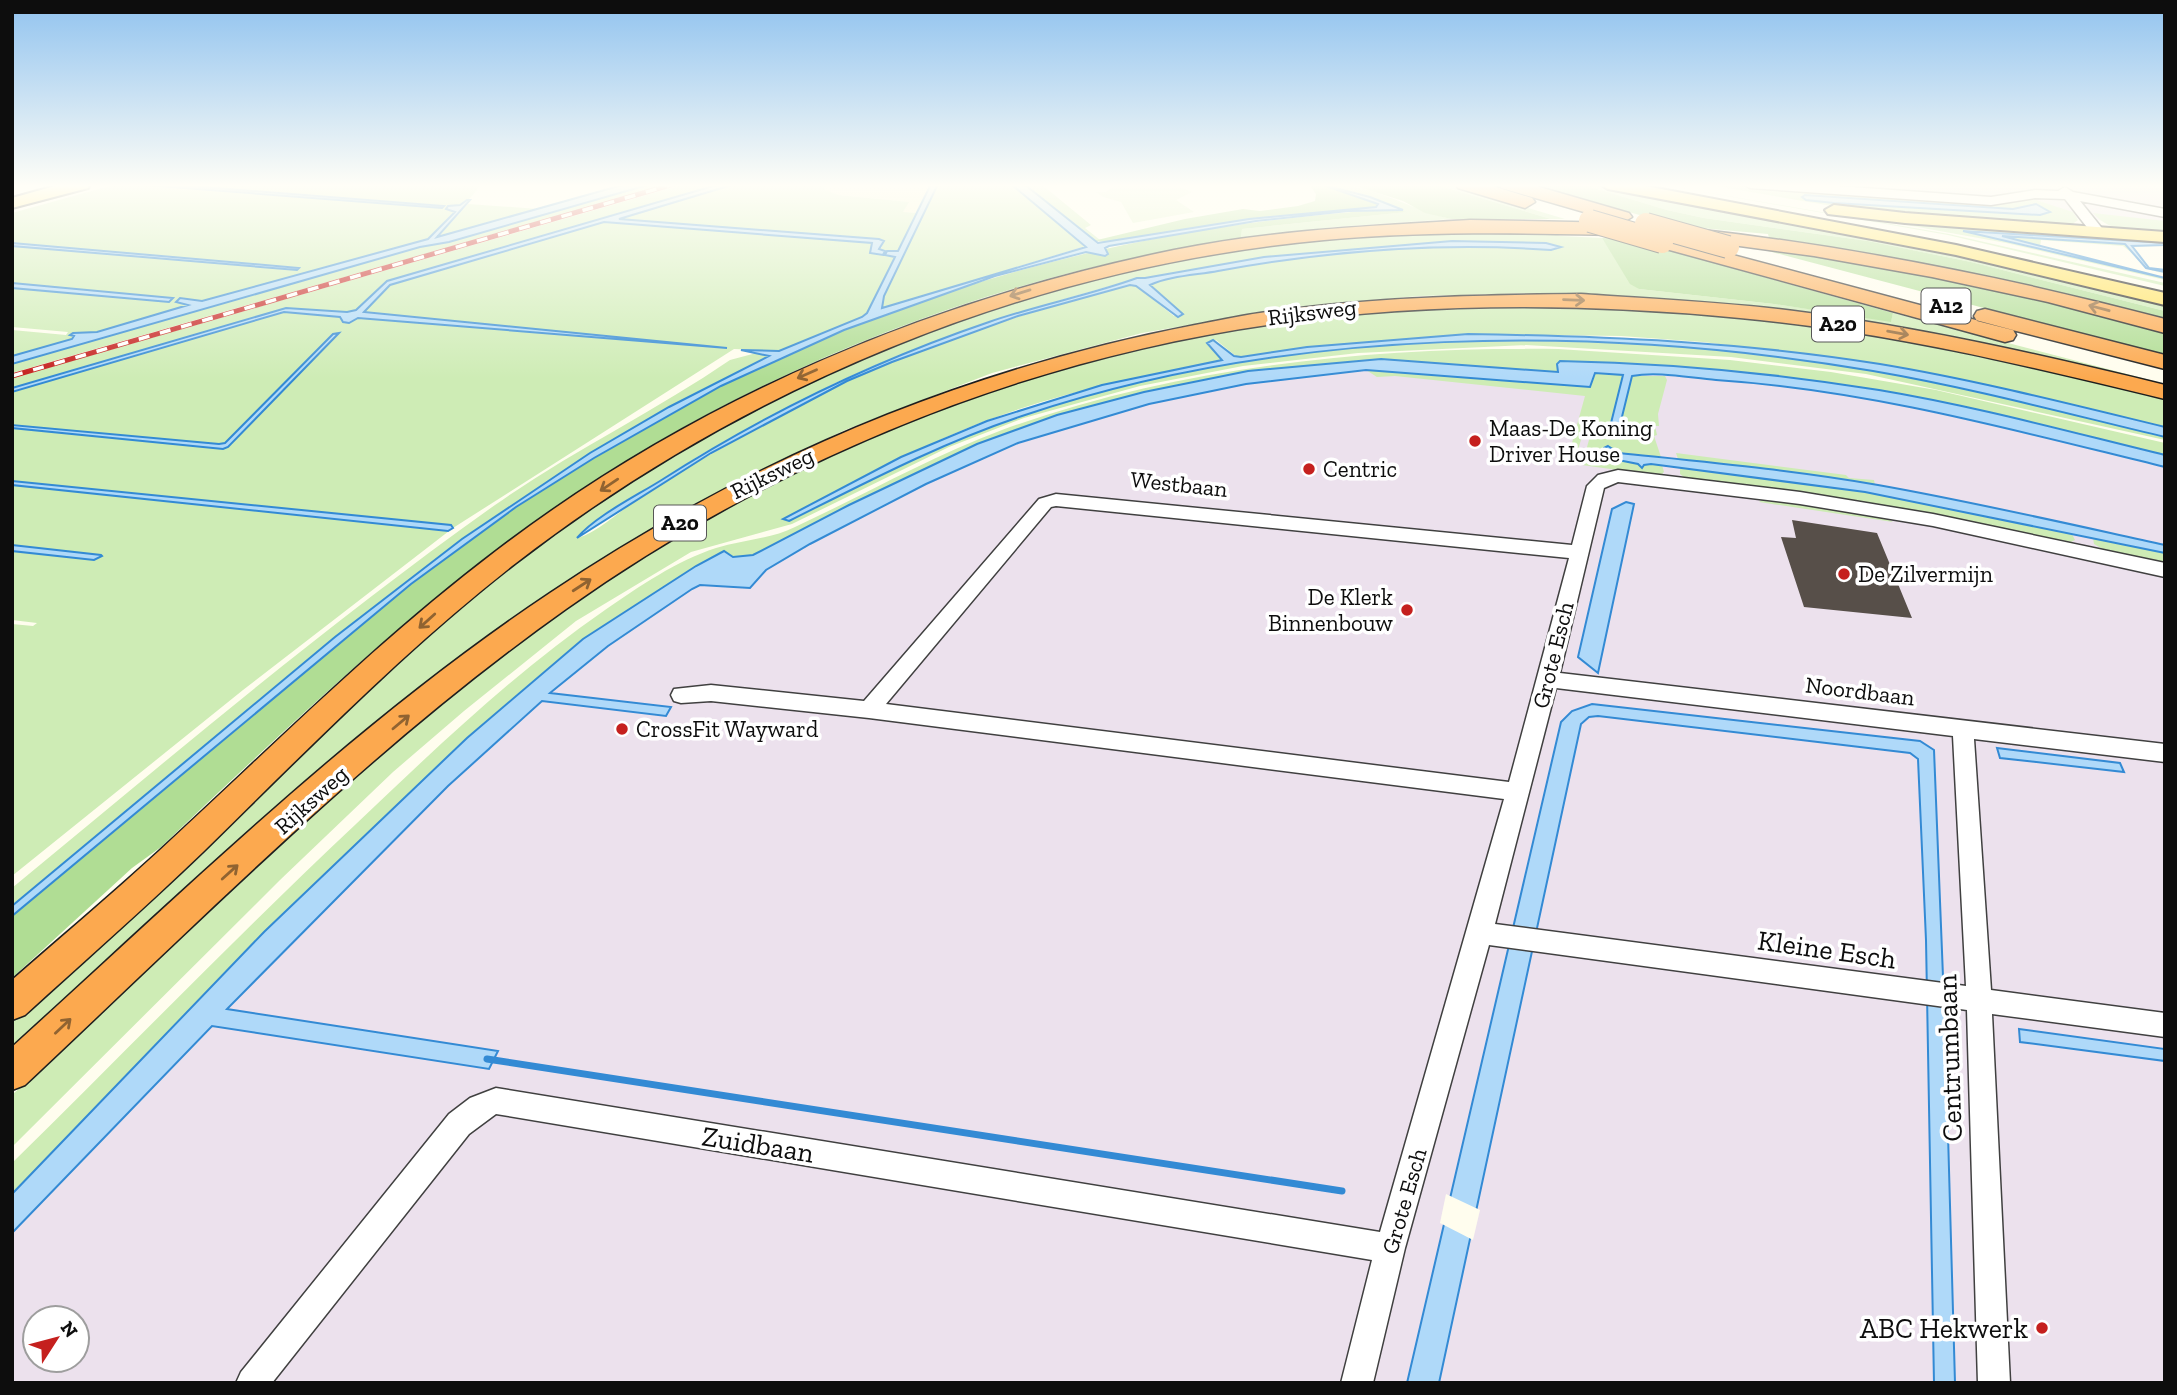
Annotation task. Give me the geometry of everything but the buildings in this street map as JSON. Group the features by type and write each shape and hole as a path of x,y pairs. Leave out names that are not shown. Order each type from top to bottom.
{"highway":[{"path":"12,1003 188,845 321,716 440,610 579,504 707,425 789,383 925,324 1056,282 1135,263 1217,249"},
{"name":"A12","path":"1688,249 2165,377"},
{"name":"A12","path":"1736,249 2165,362"},
{"path":"1801,249 1961,276 2165,326"},
{"name":"Rijksweg","path":"12,1072 368,749 476,660 563,597 716,501 811,453 908,412 1012,374 1096,350 1196,328 1380,304 1506,299 1656,303 1823,321 1970,347 2165,392"}],"main road":[{"path":"1952,249 2165,299"},
{"path":"1988,249 2165,290"}],"street":[{"name":"Grote Esch","path":"1357,1383 1390,1248 1491,935 1518,792 1596,486 1604,479 1618,477 1800,498 1919,517 2165,570"},
{"name":"Westbaan","path":"869,710 1040,508 1045,503 1056,500 1578,552"},
{"name":"Noordbaan","path":"1548,679 2165,752"},
{"path":"681,695 711,693 869,710 1518,792"},
{"name":"Centrumbaan","path":"1963,730 1979,1000 1994,1383"},
{"name":"Kleine Esch","path":"1491,935 1950,998 2165,1024"},
{"name":"Zuidbaan","path":"253,1383 459,1124 480,1107 496,1101 1390,1248"}],"shaded area":[{"path":"1376,364 1717,375 1862,393 2165,467 2165,1383 12,1383 12,1207 187,1032 607,634 717,570 1002,443 1192,388"}],"green space":[{"path":"12,249 52,249 298,268 82,249 391,249 202,301 180,298 177,301 188,305 97,332 73,333 72,339 12,356 12,330 66,335 68,332 12,327 12,288 169,301 172,298 12,283"},
{"path":"413,249 441,249 12,373 12,364"},
{"path":"459,249 497,249 387,281 356,310 347,312 286,308 12,388 12,378"},
{"path":"512,249 871,249 870,253 895,257 867,313 862,317 779,351 734,349 453,528 451,525 12,481 12,428 228,447 338,333 333,334 225,443 12,425 12,392 284,312 340,317 348,323 358,318 727,348 363,312 390,285"},
{"path":"881,249 899,249 898,251"},
{"path":"907,249 1076,249 882,308 880,307"},
{"path":"1109,249 1180,249 1034,283 934,314 836,353 740,397 648,448 559,504 433,600 314,703 161,847 132,868 12,978 12,916 322,655 449,555 515,508 616,443 719,386 826,338 934,297 1046,263"},
{"path":"1241,249 1610,249 1639,289 1774,304 1891,321 1893,313 2165,384 2165,388 2084,368 1675,300 1539,293 1419,296 1294,307 1142,333 992,373 845,430 769,466 629,545 12,1060 12,1022 374,680 541,539 673,451 834,368 979,311 1165,260","holes":["1131,280 1150,287 1183,315 1174,316 1136,286 1130,285 959,336 876,369 796,407 678,474 600,527 577,538 610,513 700,455 833,384 878,364 1061,300"]},
{"path":"1609,249 1664,249 1893,313 1891,322 1774,304 1639,289 1630,284"},
{"path":"1761,249 1894,268 2038,298 2165,331 2165,356"},
{"path":"1837,249 1908,249 1971,262 2165,311 2165,319 2067,294"},
{"path":"1908,249 1936,249 2165,302 2165,311 1971,262"},
{"path":"2008,249 2165,283 2165,286"},
{"path":"2032,249 2044,249 2165,280"},
{"path":"2126,249 2130,249 2154,271"},
{"path":"1479,305 1701,314 1873,335 1971,354 2165,399 2165,427 1879,364 1703,342 1621,336 1468,334 1307,347 1237,357 1216,340 1207,344 1222,360 1081,391 977,424 905,457 789,521 962,438 1022,416 1123,387 1228,365 1335,350 1444,342 1553,340 1662,345 1769,355 1946,385 2165,437 2165,440 1866,374 1731,357 1526,345 1358,353 1243,366 1140,386 1024,418 949,447 792,524 691,552 576,621 393,772 280,880 12,1147 12,1095 298,826 447,698 524,638 604,582 727,507 791,474 923,416 991,391 1129,350 1259,326 1347,315"},
{"path":"1488,349 1558,349 1730,360 1831,372 1936,390 2165,443 2165,455 1987,412 1879,390 1720,370 1601,362 1561,361 1558,372 1381,359 1248,371 1144,392 1057,415 977,444 849,505 753,556 696,566 583,639 467,738 264,932 12,1194 12,1163 269,907 386,796 476,712 539,659 605,610 673,567 716,548 786,531 923,464 1002,430 1137,390 1206,376 1346,357"},
{"path":"760,352 773,354 669,407 590,453 462,539 335,637 12,906 12,888 250,692 433,550 553,467 730,360"},
{"path":"1366,370 1589,387 1595,373 1623,375 1608,434 1617,437 1632,376 1665,376 1667,380 1658,414 1659,426 1655,426 1657,435 1654,436 1661,457 1618,453 1614,449 1603,457 1644,465 1662,465 1664,472 1660,476 1582,465 1594,422 1587,420 1574,463 1567,461 1585,396 1395,376 1377,377"},
{"path":"1676,453 1846,475 1849,478 1874,480 1875,485 1678,459"},
{"path":"1680,468 1865,492 2072,534 2075,540 2071,542 1910,510 1685,478 1680,474"},
{"path":"12,485 449,531 243,690 12,876 12,624 33,626 37,623 12,620 12,551 94,560 102,556 12,545"},
{"path":"1766,497 1882,515 1893,522 1759,502"},
{"path":"2093,538 2165,553 2165,564 2103,549 2094,544"}],"water":[{"path":"49,249 82,249 299,268 297,270"},
{"path":"391,249 413,249 12,364 12,356 72,339 74,336 70,335 73,333 97,332 188,305 176,302 180,298 202,301"},
{"path":"497,249 512,249 390,285 364,312 727,348 358,318 349,323 343,322 340,317 284,312 12,392 12,388 286,308 347,312 356,310 387,281"},
{"path":"871,249 885,251 883,255 870,253"},
{"path":"907,249 884,296 882,308 1079,249 1106,249 1108,254 1105,256 1086,252 995,276 844,330 721,386 594,458 516,507 411,584 12,916 12,906 335,637 462,539 590,453 669,407 769,356 741,350 779,351 862,317 867,313 895,257 885,255 887,251"},
{"path":"1357,249 1403,249 1300,258 1174,278 1150,285 1183,314 1178,317 1136,286 1130,285 1018,316 847,381 711,453 577,538 616,507 739,434 820,391 904,354 989,322 1137,278 1264,257"},
{"path":"2041,249 2053,249 2165,278"},
{"path":"2129,249 2134,249 2149,268 2165,272 2146,268"},
{"path":"12,283 173,298 169,302 12,288"},
{"path":"339,333 228,447 223,449 12,428 12,425 225,443 333,334"},
{"path":"1468,334 1571,336 1726,345 1829,356 1916,370 2058,401 2165,427 2165,437 1947,385 1768,356 1661,346 1553,341 1444,342 1336,350 1229,364 1124,386 1022,416 962,438 789,521 783,519 901,457 987,421 1102,385 1222,360 1207,343 1213,340 1234,356 1241,357 1307,347"},
{"path":"1381,359 1558,372 1557,364 1560,361 1640,364 1840,384 1951,404 2165,455 2165,467 1886,402 1773,385 1663,375 1632,376 1617,437 1608,435 1623,375 1595,373 1590,387 1366,370 1246,384 1149,404 1018,443 926,484 810,544 766,570 750,588 700,585 608,646 550,693 671,707 666,716 542,701 448,786 227,1009 498,1051 489,1069 212,1026 12,1233 12,1194 264,932 467,738 583,639 696,566 724,551 733,557 753,555 849,505 977,444 1057,415 1144,392 1248,371"},
{"path":"1608,446 1619,453 1781,471 1914,492 2165,545 2165,553 1865,492 1651,464 1642,468 1638,464 1603,457 1604,448"},
{"path":"12,481 451,525 453,528 448,531 12,485"},
{"path":"1626,502 1634,504 1598,673 1578,657 1612,509"},
{"path":"12,545 102,556 94,560 12,551"},
{"path":"1592,704 1920,741 1934,750 1955,1383 1934,1383 1926,940 1918,759 1910,753 1598,716 1589,717 1581,724 1439,1383 1407,1383 1561,722 1572,711"},
{"path":"1997,748 2120,763 2124,772 2000,758"},
{"path":"2019,1029 2165,1049 2165,1061 2020,1042"}],"pier":[{"path":"1446,1194 1480,1210 1473,1240 1440,1223"}],"waterway":[{"path":"487,1059 1342,1191"}],"railway":[{"path":"12,376 450,249"}],"place":[{"name":"Maas-De Koning Driver House","path":"1475,441"},
{"name":"Centric","path":"1309,469"},
{"name":"De Zilvermijn","path":"1844,574"},
{"name":"De Klerk Binnenbouw","path":"1407,610"},
{"name":"CrossFit Wayward","path":"622,729"},
{"name":"ABC Hekwerk","path":"2042,1328"}]}
